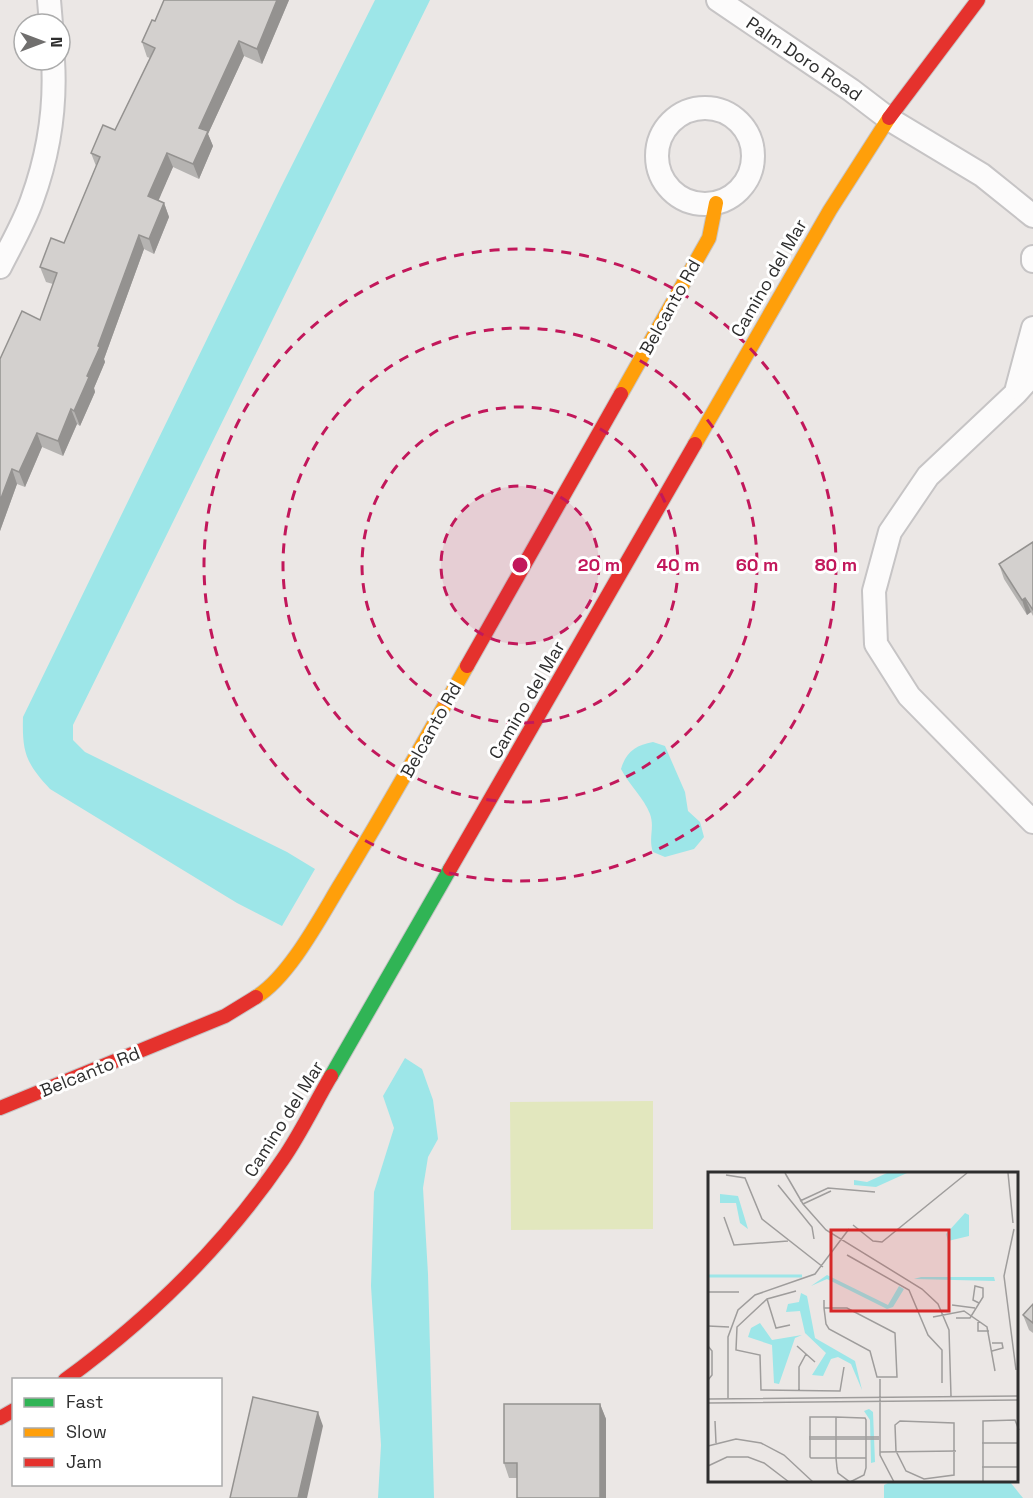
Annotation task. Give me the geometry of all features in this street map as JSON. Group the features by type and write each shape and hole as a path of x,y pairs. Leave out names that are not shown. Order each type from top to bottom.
{"street":[{"name":"Palm Doro Road","path":"718,0 889,118 982,175 1033,216"},
{"name":"Camino del Mar","path":"68,1378 148,1315 204,1260 255,1200 284,1157 830,210 889,118 978,0"},
{"path":"0,267 32,201 45,157 52,113 53,72"},
{"path":"703,108 718,110 732,117 743,127 750,140 753,155 751,170 743,185 731,196 716,203 700,204 684,200 670,190 661,177 657,160 658,144 665,129 675,118 689,111 703,108"},
{"name":"Belcanto Rd","path":"0,1108 225,1017 265,992 285,970 316,926 389,804 709,238 716,203"},
{"path":"1016,393 1033,328"},
{"path":"1033,374 928,476 890,532 874,591 876,644 909,696 1033,822"}],"green space":[{"path":"653,1101 653,1229 511,1230 510,1102"}],"water":[{"path":"375,0 430,0 73,725 73,740 85,752 287,852 315,869 282,926 237,903 50,789 27,757 23,740 23,717 281,187"},
{"path":"653,742 665,746 685,792 688,811 700,822 704,837 694,849 665,857 653,852 650,814 621,769 632,750"},
{"path":"405,1058 422,1069 433,1100 438,1139 428,1157 423,1188 428,1274 434,1498 378,1498 381,1445 371,1286 374,1192 394,1128 383,1096"},
{"path":"888,1483 1011,1483 1023,1498 884,1498 884,1485"}],"building":[{"path":"164,0 277,0 257,49 239,41 199,128 208,131 193,164 167,153 148,196 164,203 149,239 139,235 98,346 100,347 87,376 89,377 74,411 71,409 58,441 37,433 19,472 12,469 0,501 0,359 22,311 40,320 57,273 40,267 51,238 64,243 100,157 91,153 103,125 115,130 155,48 142,42"},
{"path":"1033,542 1033,610 1025,598 1022,600 999,564"},
{"path":"1033,1304 1033,1323 1023,1315"},
{"path":"253,1397 318,1412 298,1498 230,1498"},
{"path":"504,1404 600,1404 600,1498 517,1498 517,1463 504,1463"}],"traffic: fast":[{"path":"331,1076 450,869"}],"traffic: slow":[{"path":"695,444 830,210 889,118"},
{"path":"621,394 709,238 716,203"},
{"path":"256,997 280,976 313,930 467,666"}],"traffic: jam":[{"path":"889,118 978,0"},
{"path":"467,666 621,394"},
{"path":"450,869 695,444"},
{"path":"0,1108 225,1016 256,997"},
{"path":"68,1378 127,1332 211,1251 236,1222 283,1159 331,1076"},
{"path":"0,1418 12,1411"}]}
